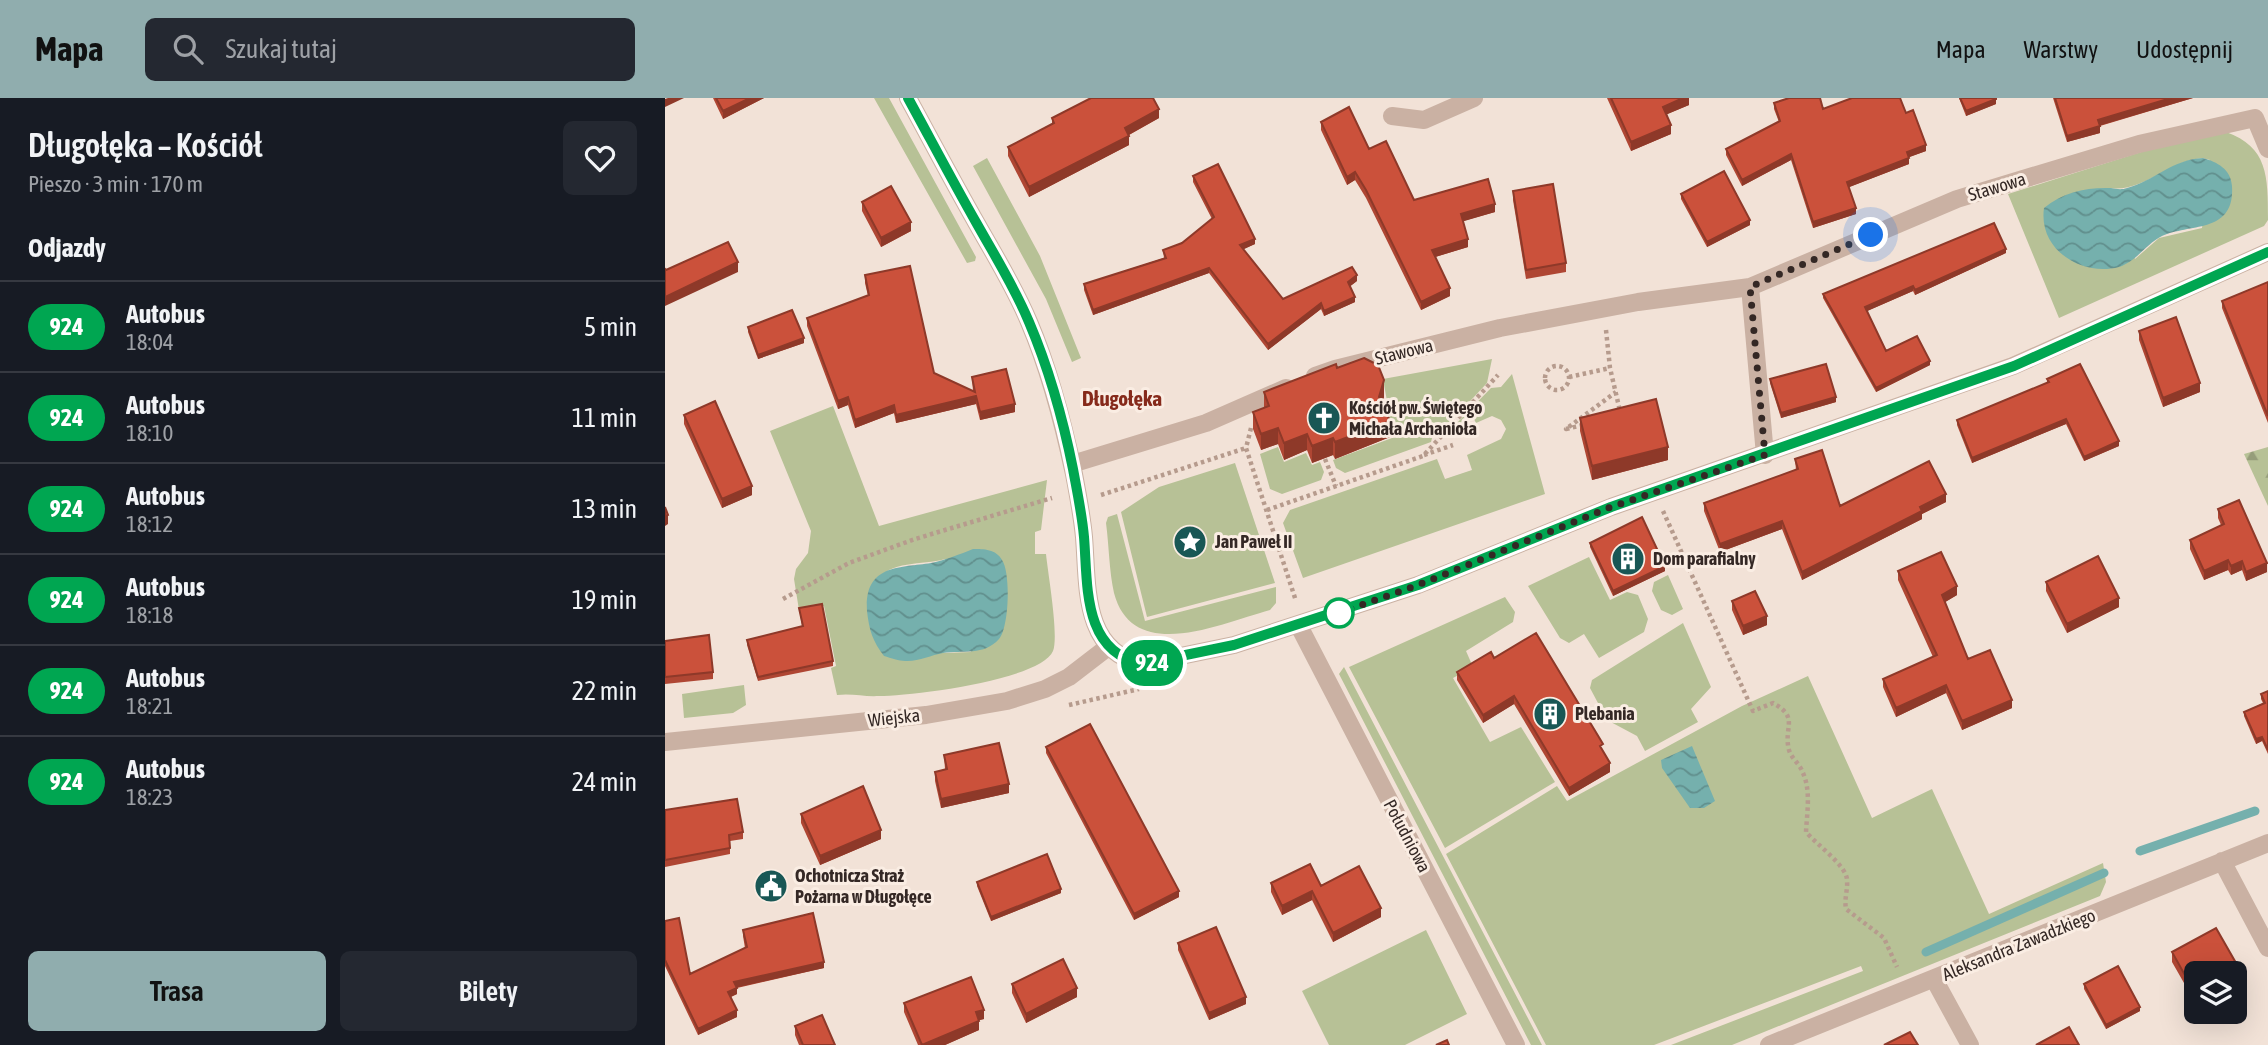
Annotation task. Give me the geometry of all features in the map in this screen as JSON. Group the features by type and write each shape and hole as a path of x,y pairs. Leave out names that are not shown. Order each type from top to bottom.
{"street":[{"path":"908,98 1029,321 1060,411 1072,464 1084,535 1088,598 1093,621 1108,647 1129,662 1142,664 1222,648 1299,626 1418,585 1611,507 2014,366 2268,252"},
{"path":"1392,116 1424,120 1473,98"},
{"name":"Stawowa","path":"1072,464 1206,423 1246,403 1335,369 1500,328 1602,309 1750,287 1957,199 2139,144 2261,116 2268,149"},
{"path":"1750,287 1765,455"},
{"name":"Południowa","path":"1299,626 1516,1045"},
{"name":"Wiejska","path":"665,743 926,715 1007,701 1045,689 1069,677 1108,647"},
{"name":"Aleksandra Zawadzkiego","path":"1769,1045 2268,843"},
{"path":"2222,861 2268,948"},
{"path":"1934,979 1970,1045"}],"path":[{"path":"1602,309 1609,341 1610,368 1622,418 1610,418"},
{"path":"1553,366 1563,367 1569,377 1568,384 1560,390 1551,389 1545,382 1546,372 1553,366"},
{"path":"1569,377 1610,368"},
{"path":"1423,456 1498,375"},
{"path":"1588,424 1566,429 1616,392"},
{"path":"1246,403 1251,421 1246,449 1296,601"},
{"path":"1267,510 1453,445"},
{"path":"1101,495 1246,449"},
{"path":"1325,459 1336,486"},
{"path":"783,599 849,563 915,539 1052,498"},
{"path":"1663,509 1753,711 1773,703 1786,710 1789,717 1789,750 1802,768 1808,785 1806,832 1820,849 1843,867 1847,880 1844,896 1846,909 1884,938 1908,990"}],"green space":[{"path":"874,98 889,98 976,257 975,261 967,263"},
{"path":"2226,132 2240,138 2258,155 2263,165 2268,220 2264,226 2059,318 2008,194 2157,147","holes":["2191,160 2210,160 2202,228 2159,238 2135,259 2110,188 2134,186"]},
{"path":"987,158 1040,256 1081,358 1072,362 1046,299 973,166"},
{"path":"1492,359 1487,383 1444,429 1433,434 1431,442 1345,473 1336,468 1333,460 1392,438 1382,414 1387,401 1383,379"},
{"path":"1512,374 1545,494 1303,578 1283,523 1290,510 1437,459 1445,479 1472,470 1467,455 1501,439 1506,429 1501,420 1492,416 1476,423 1474,419 1456,424 1491,388 1501,387"},
{"path":"833,406 879,526 1047,480 1041,530 1035,532 1035,554 1046,554 1054,619 1053,651 1043,661 1025,670 973,684 895,695 837,695 831,668 836,666 824,606 799,610 794,579 796,569 808,553 811,531 770,431","holes":["945,559 971,652 944,653 875,583 881,575 898,567"]},
{"path":"1278,447 1284,462 1306,453 1312,465 1320,462 1324,472 1321,480 1282,494 1270,489 1260,454"},
{"path":"2268,447 2268,506 2244,454"},
{"path":"1235,463 1275,583 1147,617 1121,512 1159,487"},
{"path":"1117,514 1145,621 1276,587 1276,603 1270,610 1205,629 1159,633 1140,628 1124,615 1114,593 1106,523 1108,517"},
{"path":"1589,557 1610,600 1627,592 1638,595 1648,619 1644,632 1599,658 1584,634 1569,643 1560,638 1528,586"},
{"path":"1668,575 1683,609 1672,615 1661,610 1652,591 1654,582"},
{"path":"1505,597 1515,612 1513,622 1466,651 1473,667 1453,678 1490,742 1521,727 1555,782 1445,848 1349,667"},
{"path":"1683,623 1711,687 1691,709 1698,722 1645,751 1637,736 1607,720 1590,688 1592,680"},
{"path":"1344,667 1542,1045 1531,1045 1339,674"},
{"path":"1808,676 1872,818 1932,789 1989,914 2103,863 2106,882 2100,896 1732,1045 1671,1045 1863,971 1861,966 1654,1045 1546,1045 1446,854 1557,786 1567,801 1742,706"},
{"path":"744,685 746,705 733,713 684,718 682,694"},
{"path":"1426,930 1467,1014 1405,1045 1329,1045 1302,991"}],"water":[{"path":"2203,158 2222,167 2231,180 2231,201 2219,219 2162,236 2125,264 2105,269 2077,264 2065,257 2048,236 2044,223 2044,208 2059,198 2084,190 2125,189 2182,162"},
{"path":"973,549 993,552 999,556 1005,567 1007,613 999,639 980,650 943,653 915,660 903,661 884,656 869,624 867,611 871,584 886,571 937,562"},
{"path":"1692,746 1715,801 1704,808 1690,808 1662,768 1661,760"}],"building":[{"path":"716,98 750,98 723,111"},
{"path":"1091,98 1153,98 1159,109 1125,128 1129,136 1029,187 1008,147 1054,123 1052,118"},
{"path":"1611,98 1683,98 1663,107 1671,125 1631,142"},
{"path":"1789,98 1820,98 1823,109 1852,98 1900,98 1906,113 1913,110 1926,145 1907,152 1909,158 1847,182 1856,208 1813,222 1791,154 1742,180 1726,149 1780,121 1774,103"},
{"path":"1960,98 1996,98 1996,99 1966,111"},
{"path":"2055,98 2171,98 2098,120 2100,126 2067,136"},
{"path":"1349,107 1369,149 1386,141 1414,200 1488,179 1495,204 1461,214 1468,239 1432,250 1450,288 1421,302 1366,190 1355,172 1347,177 1321,122"},
{"path":"1218,164 1255,239 1240,245 1283,299 1352,267 1357,275 1348,282 1355,297 1324,311 1321,303 1268,344 1209,268 1093,310 1084,284 1166,258 1163,250 1182,243 1214,217 1193,176"},
{"path":"1724,171 1750,220 1707,242 1681,194"},
{"path":"1553,184 1566,263 1526,270 1513,191"},
{"path":"891,186 911,222 881,238 862,202"},
{"path":"1994,223 2006,249 1915,290 1913,286 1865,307 1886,351 1917,336 1930,361 1876,388 1823,294"},
{"path":"728,242 738,262 665,297 665,269"},
{"path":"910,266 934,373 975,392 972,377 1006,369 1015,404 980,412 976,396 896,415 894,405 855,420 848,397 838,401 807,318 869,295 865,275"},
{"path":"2268,282 2268,416 2222,301"},
{"path":"792,310 804,338 758,355 748,327"},
{"path":"2176,317 2200,383 2163,398 2139,331"},
{"name":"Kościół pw. Świętego Michała Archanioła","path":"1364,358 1378,365 1384,380 1379,397 1390,421 1335,442 1333,438 1312,446 1307,434 1284,443 1278,428 1261,434 1253,412 1269,406 1264,392 1336,364 1337,368"},
{"path":"1826,364 1836,397 1781,413 1770,379"},
{"path":"2080,364 2119,441 2084,457 2066,419 1972,458 1957,420 2049,382 2047,379"},
{"path":"1656,399 1668,447 1592,466 1580,418"},
{"path":"715,401 752,486 722,499 684,415"},
{"path":"1822,450 1840,506 1929,461 1946,494 1920,507 1922,511 1802,572 1782,521 1720,544 1704,503 1798,469 1795,459"},
{"path":"2239,500 2267,563 2246,572 2242,561 2231,566 2228,560 2204,571 2190,540 2224,524 2218,509"},
{"name":"Dom parafialny","path":"1642,517 1665,566 1613,591 1590,543"},
{"path":"1941,552 1957,586 1942,595 1968,659 1990,650 2012,700 1962,721 1946,685 1896,708 1883,679 1937,655 1898,571"},
{"path":"2098,556 2119,598 2067,624 2046,582"},
{"path":"1755,591 1767,616 1743,626 1732,601"},
{"path":"822,604 833,661 758,677 747,640 803,626 799,608"},
{"name":"Plebania","path":"1536,633 1603,744 1600,746 1610,763 1569,788 1514,696 1483,715 1457,672 1491,652 1494,658"},
{"path":"709,635 713,672 665,677 665,641"},
{"path":"2268,691 2268,750 2262,737 2256,739 2244,712 2265,703 2261,694"},
{"path":"1090,724 1179,891 1134,914 1046,747"},
{"path":"999,743 1009,784 941,799 935,772 947,769 944,755"},
{"path":"863,786 881,830 820,856 801,814"},
{"path":"737,799 743,832 729,835 730,848 665,860 665,810"},
{"path":"1047,854 1061,889 991,917 977,882"},
{"path":"1310,864 1321,886 1359,866 1381,908 1333,933 1312,891 1282,906 1271,883"},
{"path":"813,913 824,962 734,982 737,988 728,992 737,1010 698,1029 665,960 665,921 679,918 690,974 747,947 743,930"},
{"path":"1216,927 1246,997 1209,1013 1178,943"},
{"path":"2216,928 2235,961 2184,961 2184,974 2172,952"},
{"path":"1063,959 1077,988 1026,1014 1012,984"},
{"path":"2118,966 2140,1007 2106,1025 2084,984"},
{"path":"971,977 984,1010 976,1012 979,1021 922,1045 904,1003"},
{"path":"822,1015 835,1045 803,1045 795,1026"},
{"path":"2069,1027 2079,1045 2036,1045"},
{"path":"1910,1032 1918,1045 1884,1045"},
{"path":"1447,1040 1449,1045 1436,1045"}],"waterway":[{"path":"2140,851 2255,811"},
{"path":"1926,952 2104,873"}],"bus line":[{"name":"924","path":"908,98 1006,274 1029,321 1050,377 1079,500 1088,598 1093,621 1108,647 1129,662 1142,664 1164,662 1234,645 1418,585 1611,507 2014,366 2225,274 2268,252"}],"place":[{"name":"Kościół pw. Świętego Michała Archanioła","path":"1324,418"},
{"name":"Jan Paweł II","path":"1190,542"},
{"name":"Dom parafialny","path":"1628,559"},
{"name":"Plebania","path":"1550,714"},
{"name":"Ochotnicza Straż Pożarna w Długołęce","path":"771,886"}],"district":[{"name":"Długołęka","path":"1122,399"}],"route":[{"path":"1339,613 1418,585 1611,507 1765,455 1750,287 1871,235"}]}
